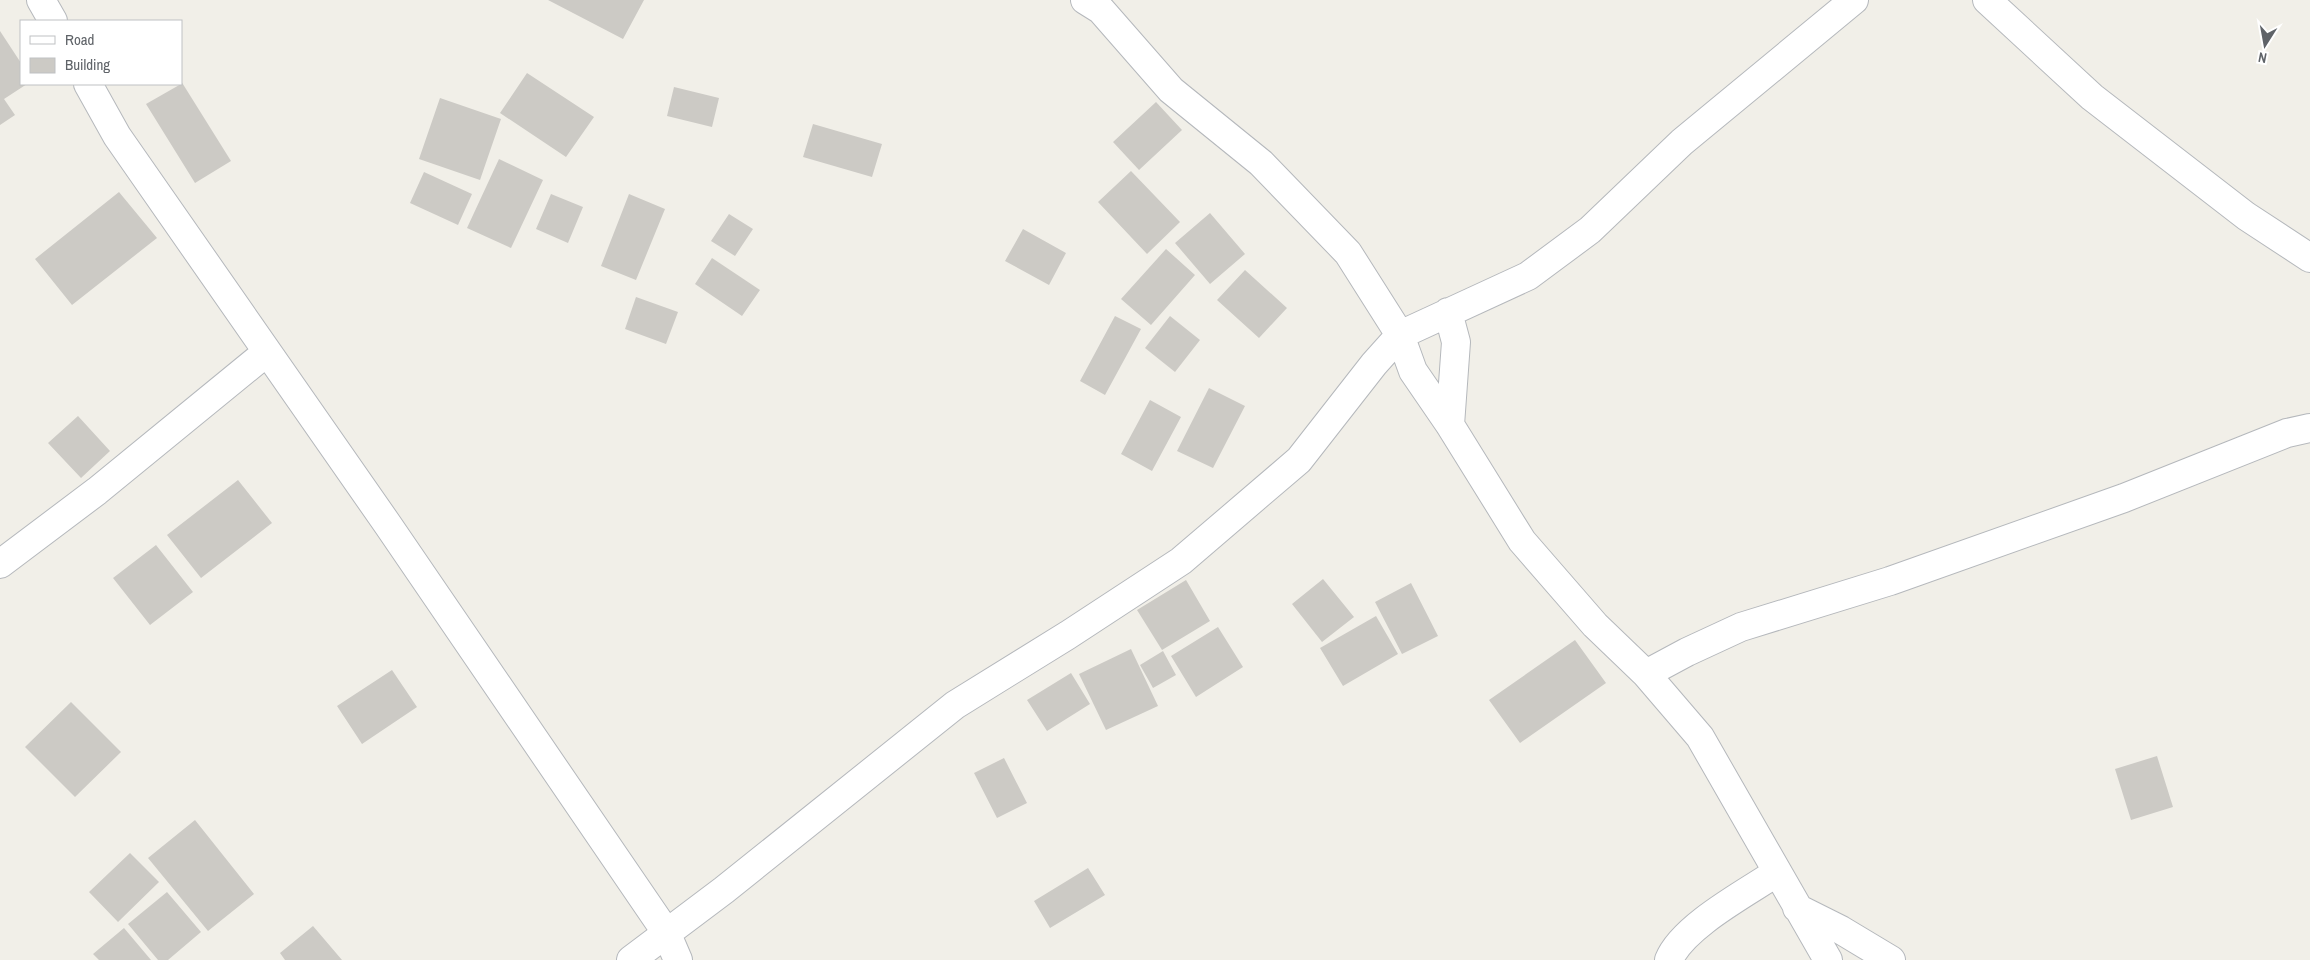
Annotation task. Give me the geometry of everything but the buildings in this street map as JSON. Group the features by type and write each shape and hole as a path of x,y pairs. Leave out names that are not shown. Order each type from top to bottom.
{"street":[{"path":"41,0 52,20"},
{"path":"1085,0 1101,10 1171,90 1261,163 1348,253 1400,335 1413,371 1450,425 1522,541 1595,625 1646,674 1700,737 1776,874 1828,960"},
{"path":"631,960 724,890 955,705 1068,635 1181,561 1299,460 1374,364 1400,335 1528,276 1590,230 1682,142 1854,0"},
{"path":"1987,0 2092,97 2246,216 2310,258"},
{"path":"89,85 117,136 666,932 678,960"},
{"path":"1448,312 1456,342 1450,425"},
{"path":"0,564 97,491 267,352"},
{"path":"1646,674 1687,652 1741,627 1890,581 2124,498 2287,433 2310,428"},
{"path":"1669,960 1689,932 1776,874"},
{"path":"1797,908 1841,930 1891,960"}]}
